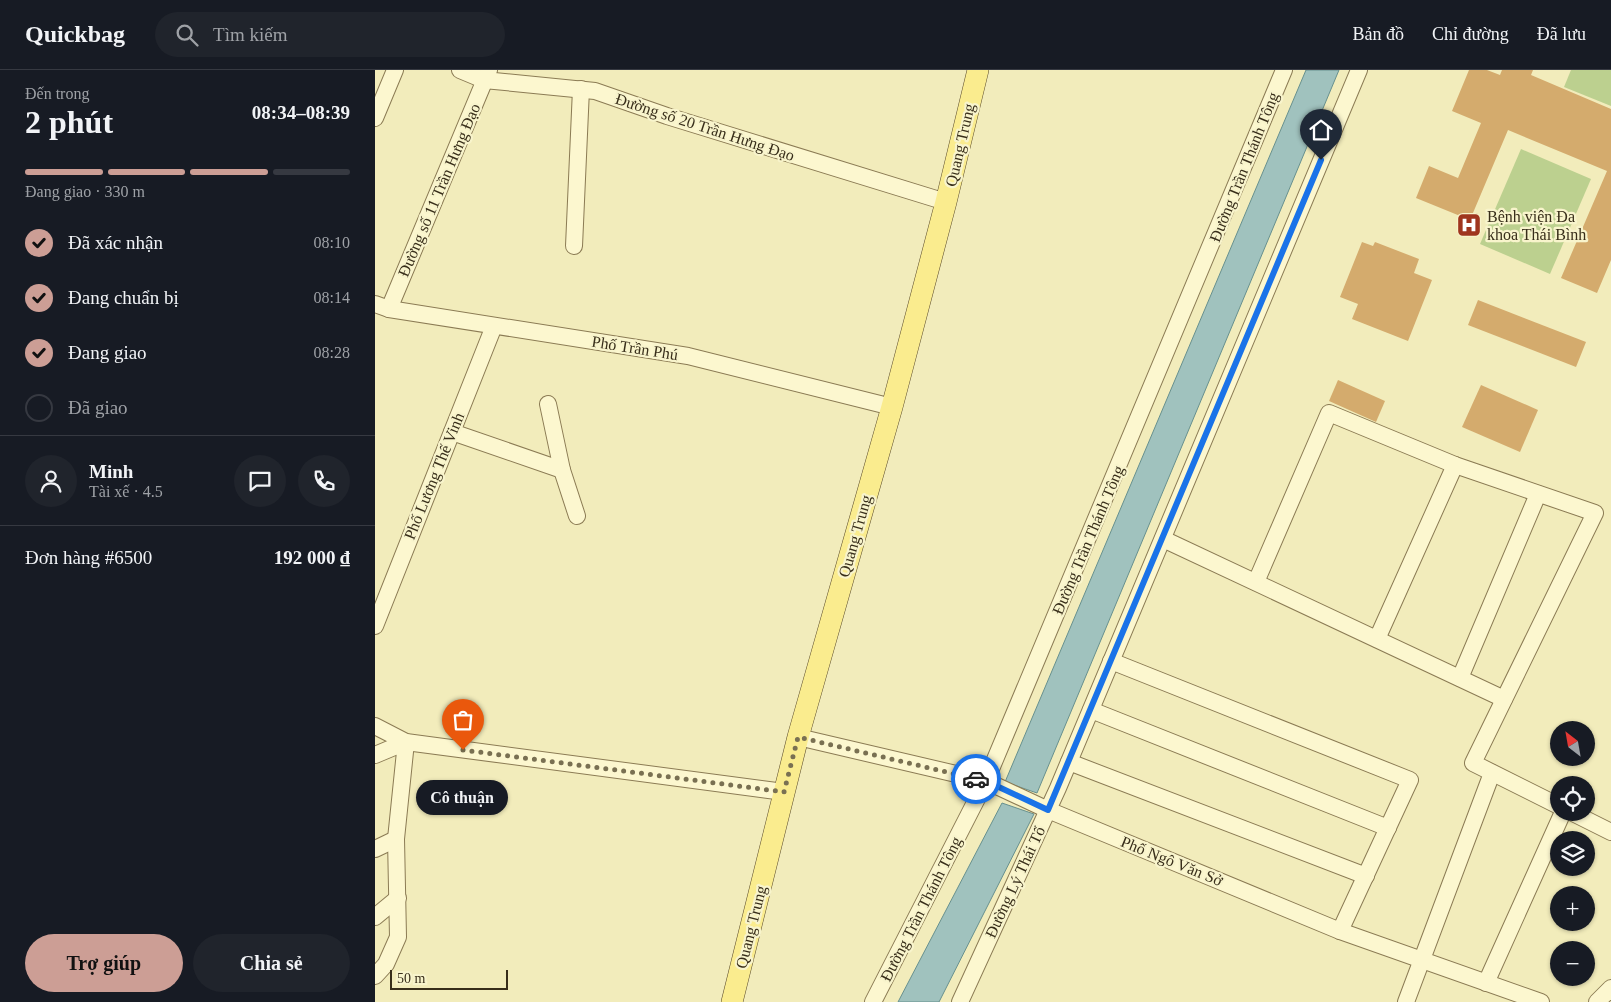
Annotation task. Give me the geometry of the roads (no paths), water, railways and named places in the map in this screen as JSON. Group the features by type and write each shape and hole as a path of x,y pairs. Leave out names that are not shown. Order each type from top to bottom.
{"main road":[{"name":"Quang Trung","path":"732,1002 798,737 892,407 947,202 978,70"}],"street":[{"path":"375,118 395,70"},
{"name":"Đường số 20 Trần Hưng Đạo","path":"460,70 595,91 667,116 947,202"},
{"name":"Đường Trần Thánh Tông","path":"873,1002 992,784 1284,70"},
{"name":"Đường Lý Thái Tổ","path":"960,1002 1069,762 1359,70"},
{"name":"Đường số 11 Trần Hưng Đạo","path":"382,307 486,75"},
{"path":"574,246 581,89"},
{"name":"Phố Trần Phú","path":"382,307 688,356 892,407"},
{"name":"Phố Lương Thế Vinh","path":"375,626 494,326"},
{"path":"548,404 562,470 577,516"},
{"path":"1256,582 1329,413 1455,465 1595,513 1473,763 1550,802"},
{"path":"451,432 562,470"},
{"path":"1377,639 1455,465"},
{"path":"1460,678 1538,494"},
{"path":"1163,539 1504,699"},
{"path":"1111,661 1410,780 1340,931"},
{"path":"1091,710 1387,828"},
{"path":"375,726 406,742 784,792"},
{"name":"Phố Ngô Văn Sở","path":"798,737 992,784 1048,810 1340,931 1541,1002"},
{"path":"375,756 406,742"},
{"path":"375,976 386,964 398,937 399,898 396,839 406,742"},
{"path":"1069,762 1366,876"},
{"path":"1406,1002 1492,773"},
{"path":"1486,983 1559,821"},
{"path":"1589,821 1611,832"},
{"path":"375,849 396,839"},
{"path":"375,917 399,898"},
{"path":"1597,1002 1611,988"}],"water":[{"path":"1306,70 1339,70 1037,793 1005,782"},
{"path":"1002,803 1034,814 939,1002 898,1002"}],"place":[{"name":"Bệnh viện Đa khoa Thái Bình","path":"1469,225"},
{"name":"Cô thuận","path":"463,750"}]}
